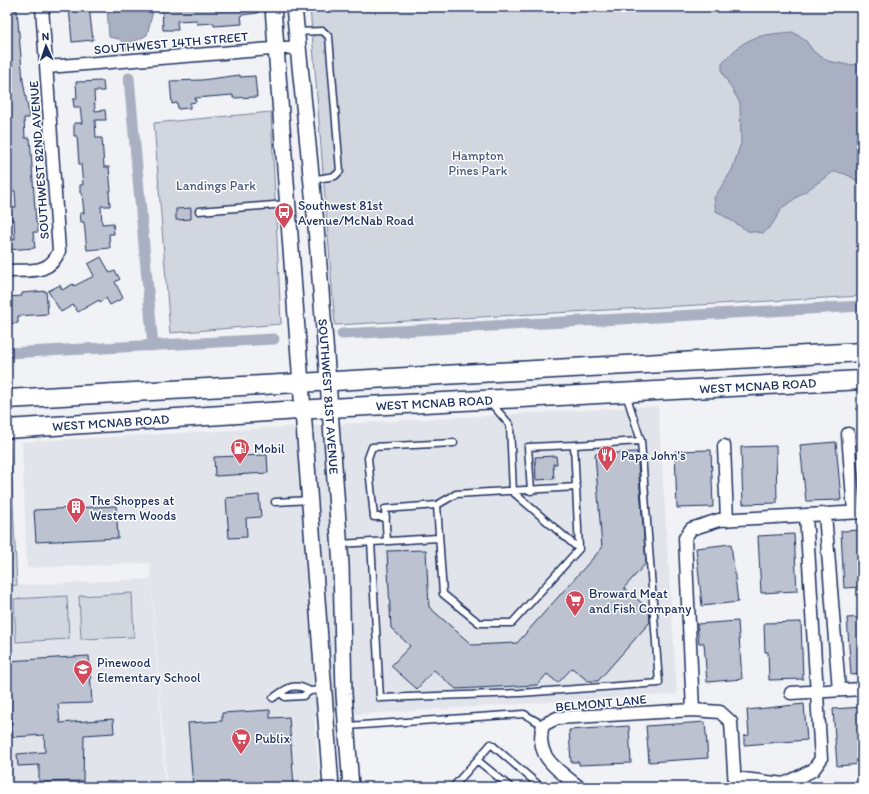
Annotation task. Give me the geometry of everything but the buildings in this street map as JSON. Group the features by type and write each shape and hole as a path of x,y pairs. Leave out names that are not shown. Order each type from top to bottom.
{"main road":[{"path":"7,399 862,352"},
{"path":"623,365 625,393"},
{"name":"WEST MCNAB ROAD","path":"7,429 330,408 862,380"}],"street":[{"name":"SOUTHWEST 82ND AVENUE","path":"7,271 43,269 55,262 59,251 42,7"},
{"name":"SOUTHWEST 81ST AVENUE","path":"274,7 310,500 317,690 331,787"},
{"name":"SOUTHWEST 81ST AVENUE","path":"294,7 311,180 330,408 339,544 351,787"},
{"name":"SOUTHWEST 14TH STREET","path":"47,67 297,47"},
{"path":"693,710 685,538 691,529 720,520 858,512 848,434"},
{"path":"724,446 727,520"},
{"path":"825,514 839,690"},
{"name":"BELMONT LANE","path":"579,787 544,756 540,737 544,725 557,718 693,710 720,712 731,722 735,782 784,784 812,770 821,759 806,515"},
{"path":"791,694 862,689"}],"lane":[{"path":"296,32 323,31 329,37 340,171 335,176 311,180"},
{"path":"199,211 288,204"},
{"path":"371,542 380,698 520,694 659,683 641,441 631,417 625,393"},
{"path":"489,400 510,425 513,492 579,549"},
{"path":"531,491 528,447 641,441"},
{"path":"386,517 374,517 368,458 372,447 454,443"},
{"path":"437,505 438,538 443,594 478,624 512,623 579,549 574,445"},
{"path":"387,541 385,509 437,505 456,494 531,491 577,487"},
{"path":"275,502 310,500"},
{"path":"339,544 438,538"},
{"path":"273,698 284,688 302,687 317,690"},
{"path":"280,693 285,697 303,696 317,690"},
{"path":"347,726 524,714 544,725"},
{"path":"452,787 490,744 540,787"},
{"path":"477,760 510,787"}],"shaded area":[{"path":"658,406 677,694 314,717 320,787 167,787 150,563 27,568 22,442"},
{"name":"Pinewood Elementary School","path":"151,579 165,787 7,787 7,586"}],"green space":[{"name":"Hampton Pines Park","path":"310,7 862,7 862,296 335,325"},
{"name":"Landings Park","path":"271,112 281,324 170,333 154,123"},
{"path":"7,442 10,442 17,585 7,586"},
{"path":"132,593 134,637 81,639 79,596"},
{"path":"67,596 69,639 16,642 14,599"}],"water":[{"path":"107,7 154,7 147,35 134,42 109,37"},
{"path":"793,32 806,41 814,52 828,61 848,65 862,64 862,187 856,180 849,176 833,172 783,207 771,226 763,233 748,231 716,211 714,198 732,170 741,143 740,103 722,72 722,64 745,42 770,34"}],"waterway":[{"path":"123,7 126,45"},
{"path":"129,78 153,346"},
{"path":"342,334 862,306"},
{"path":"7,353 274,339"}],"place":[{"name":"Southwest 81st Avenue/McNab Road","path":"284,229"},
{"name":"Mobil","path":"240,465"},
{"name":"Papa John's","path":"607,472"},
{"name":"The Shoppes at Western Woods","path":"76,524"},
{"name":"Broward Meat and Fish Company","path":"575,617"},
{"name":"Pinewood Elementary School","path":"83,686"},
{"name":"Publix","path":"241,755"}]}
